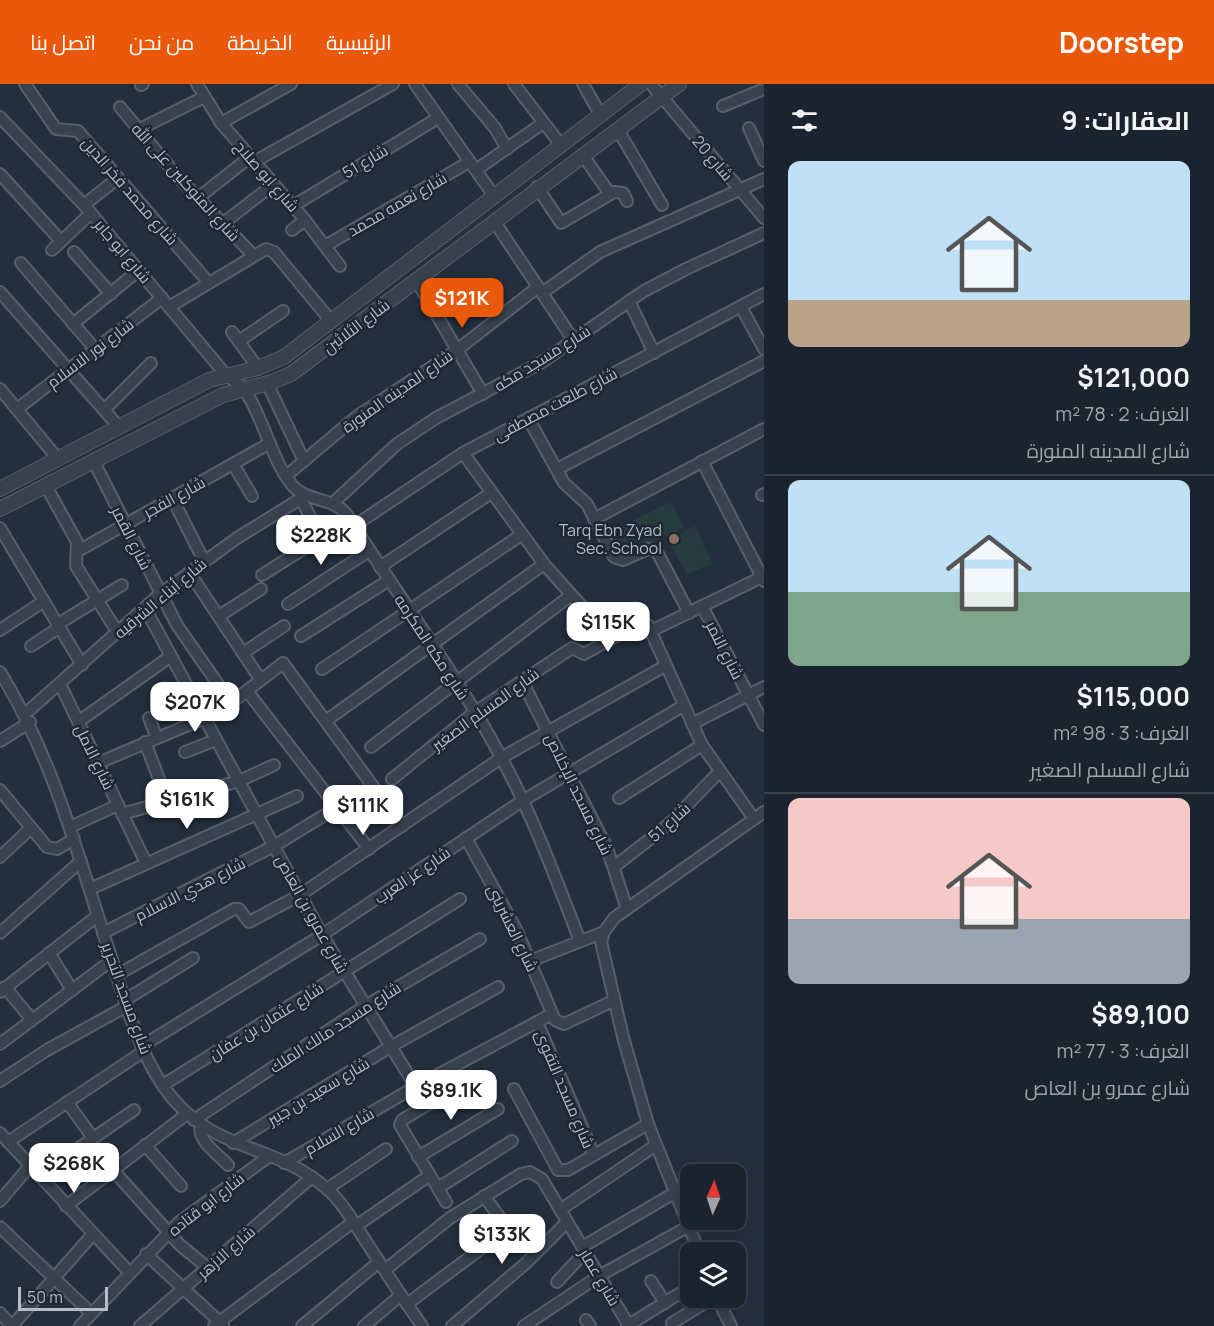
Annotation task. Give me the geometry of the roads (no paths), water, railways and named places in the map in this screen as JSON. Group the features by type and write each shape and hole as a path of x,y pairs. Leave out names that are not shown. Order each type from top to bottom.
{"street":[{"name":"شارع محمد فخر الدين","path":"26,84 56,129 78,131 209,283"},
{"name":"شارع ابو صلاح","path":"197,84 221,123 293,206 340,266"},
{"path":"221,123 291,84"},
{"path":"198,198 252,159 393,84"},
{"path":"414,84 494,196"},
{"path":"458,84 495,128 507,148"},
{"path":"583,84 600,114"},
{"name":"شارع الثلاثين","path":"0,489 210,380 258,368 284,357 641,84"},
{"name":"شارع 20","path":"651,84 764,218"},
{"name":"شارع الثلاثين","path":"0,509 223,395 267,383 300,369 537,187 584,157 679,84"},
{"path":"518,85 543,123 561,145"},
{"path":"723,106 764,89"},
{"path":"138,130 204,97"},
{"name":"شارع المتوكلين على الله","path":"120,106 198,198 253,255"},
{"name":"شارع ابو جابر","path":"0,117 88,209 226,375 243,388"},
{"name":"شارع 51","path":"293,206 438,118"},
{"name":"شارع نعمه محمد","path":"325,246 507,148 543,123"},
{"path":"749,128 764,161"},
{"path":"618,130 662,205"},
{"path":"584,157 610,194"},
{"path":"0,174 61,241"},
{"path":"52,250 118,178"},
{"name":"شارع المدينه المنورة","path":"286,476 356,417 457,350 540,290 600,252 764,179"},
{"path":"222,224 274,184"},
{"path":"537,187 561,223 610,194 620,192 627,201"},
{"path":"482,205 574,341"},
{"path":"292,230 304,220"},
{"path":"94,235 104,228"},
{"name":"شارع مسجد مكه","path":"333,503 397,444 436,418 483,394 574,341 629,301 686,269 764,234"},
{"path":"253,255 266,249 274,252 331,321"},
{"path":"74,252 111,294"},
{"name":"شارع نور الاسلام","path":"17,409 95,349 165,303 209,283 253,255"},
{"path":"21,263 95,349"},
{"path":"73,324 139,270"},
{"path":"416,280 483,394"},
{"path":"0,292 119,427"},
{"name":"شارع طلعت مصطفى","path":"354,526 463,453 764,294"},
{"path":"629,301 654,352"},
{"path":"741,307 764,349"},
{"path":"258,368 236,336 283,311"},
{"path":"556,469 764,362"},
{"path":"105,409 151,363"},
{"path":"267,383 304,461"},
{"path":"243,388 286,476 303,497 319,534 319,539 262,575"},
{"path":"0,389 58,459"},
{"path":"528,418 564,483 585,500 617,559 623,560 651,548 656,550 689,613"},
{"path":"594,519 764,429"},
{"name":"شارع الفجر","path":"78,551 270,443"},
{"path":"463,453 544,564 570,596 611,639 643,622 651,632 682,706 702,745 754,819"},
{"path":"651,632 763,579 760,562 702,461"},
{"name":"شارع القمر","path":"94,462 160,594 194,652 231,703"},
{"path":"233,464 252,496"},
{"path":"46,486 75,537 78,551 76,566 118,633"},
{"path":"380,567 492,494"},
{"path":"303,497 333,503"},
{"name":"شارع أبناء الشرقيه","path":"0,741 160,594 204,561 303,497"},
{"path":"172,498 204,561"},
{"name":"شارع مكه المكرمه","path":"333,503 343,510 354,526 475,712 501,758 551,866 580,941"},
{"path":"0,528 82,665"},
{"path":"322,669 521,535"},
{"path":"288,604 369,551"},
{"path":"327,720 544,564"},
{"path":"189,572 260,679"},
{"path":"301,636 388,580"},
{"path":"31,646 122,585"},
{"path":"219,616 261,589"},
{"path":"371,747 570,596"},
{"path":"0,630 44,601"},
{"name":"شارع النمر","path":"702,606 764,725"},
{"name":"شارع عمرو بن العاص","path":"145,608 322,935 427,1105"},
{"path":"243,652 284,626"},
{"name":"شارع المسلم الصغير","path":"392,779 475,712 572,648 584,654 611,639"},
{"path":"78,722 171,656"},
{"path":"98,763 205,718 231,703 277,665 286,664 402,826"},
{"path":"117,975 234,909 239,909 249,922 300,895 501,758 665,666"},
{"name":"شارع مسجد التحرير","path":"0,672 27,718 70,827 126,1003 143,1048 163,1085 194,1120 233,1143 268,1156 312,1177 327,1189 354,1224 422,1326"},
{"name":"شارع مسجد الإخلاص","path":"522,681 614,867 627,909"},
{"name":"شارع الامل","path":"60,684 146,863"},
{"path":"692,724 764,687"},
{"path":"247,691 369,849"},
{"name":"شارع عز العرب","path":"4,1138 67,1102 143,1048 322,935 522,801 682,706"},
{"path":"149,718 157,738"},
{"path":"185,752 216,740"},
{"path":"145,742 159,779"},
{"path":"619,798 702,745"},
{"path":"70,827 120,809 239,781 274,765"},
{"name":"شارع 51","path":"614,867 669,824 719,772"},
{"path":"1,793 30,829 50,849 57,849 74,839"},
{"path":"90,889 297,796"},
{"name":"شارع هدي الاسلام","path":"103,933 274,846 338,807"},
{"path":"680,1202 648,1124 613,1001 602,953 604,932 614,918 764,812"},
{"path":"0,857 30,829"},
{"name":"شارع العشرينى","path":"466,838 500,898 553,1017"},
{"path":"0,933 81,861"},
{"name":"شارع عثمان بن عفان","path":"163,1085 460,899"},
{"path":"32,1020 3,990 97,915"},
{"path":"530,961 604,932"},
{"name":"شارع مسجد مالك الملك","path":"66,1206 112,1168 145,1145 194,1120 365,1006 480,939"},
{"path":"49,953 72,990"},
{"path":"0,1081 126,1003 193,958"},
{"path":"0,1044 112,960"},
{"name":"شارع سعيد بن جبير","path":"233,1143 390,1047 498,987"},
{"name":"شارع السلام","path":"284,1163 415,1087 537,1022 553,1017 564,1023 613,1001"},
{"name":"شارع مسجد التقوى","path":"537,1022 594,1155"},
{"path":"446,1202 400,1125 402,1120 474,1079"},
{"path":"514,1089 554,1167 558,1170 568,1170 648,1124"},
{"path":"67,1102 93,1138"},
{"path":"418,1157 498,1109"},
{"path":"63,1159 134,1110"},
{"path":"194,1120 202,1138 228,1165"},
{"path":"4,1138 129,1272"},
{"path":"438,1188 512,1141"},
{"path":"145,1145 181,1186"},
{"path":"560,1210 656,1145"},
{"path":"327,1189 386,1149"},
{"name":"شارع ابو قتاده","path":"86,1322 129,1272 168,1232 199,1206 268,1156"},
{"path":"0,1201 30,1166"},
{"path":"112,1168 168,1232 208,1268"},
{"name":"شارع عمار","path":"484,1196 521,1174 530,1172 542,1179 628,1326"},
{"path":"146,1254 219,1325 354,1224 430,1175"},
{"name":"شارع الازهر","path":"140,1326 312,1177"},
{"path":"557,1282 584,1249 676,1192"},
{"path":"302,1326 382,1266 484,1196 515,1238"},
{"path":"452,1326 525,1264 567,1222"},
{"path":"0,1227 54,1278 86,1322"},
{"path":"524,1326 599,1276 682,1230"},
{"path":"0,1313 12,1326 93,1234"},
{"path":"364,1326 490,1242"},
{"path":"651,1281 665,1303"},
{"path":"628,1326 680,1293"},
{"path":"672,1323 697,1308"},
{"path":"722,1308 731,1326"}],"place":[{"name":"Tarq Ebn Zyad Sec. School","path":"674,539"}]}
